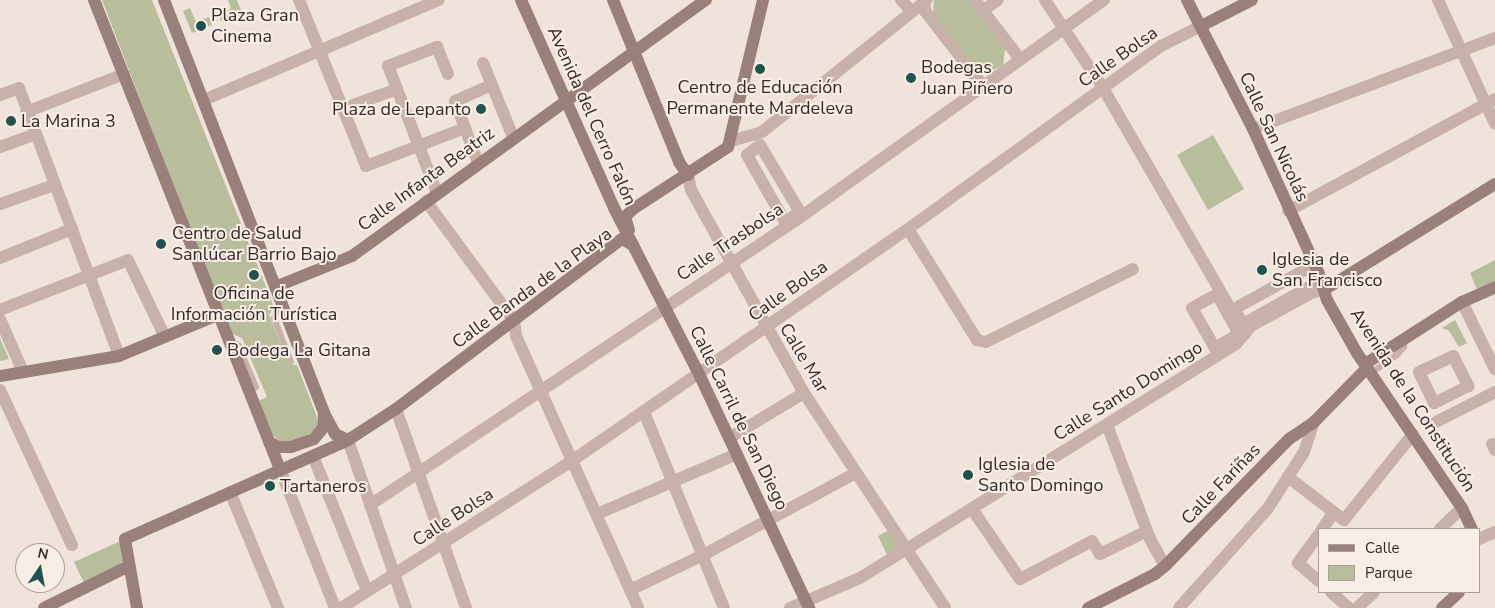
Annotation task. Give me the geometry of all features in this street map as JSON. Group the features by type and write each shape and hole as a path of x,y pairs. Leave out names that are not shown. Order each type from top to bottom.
{"street":[{"path":"94,0 217,315 335,608"},
{"path":"164,0 324,413 335,434 348,440 406,608"},
{"path":"299,0 345,108 366,166 465,128"},
{"path":"204,100 420,4 439,0"},
{"name":"Avenida del Cerro Falón","path":"521,0 565,100 633,245"},
{"path":"612,0 679,162 688,175"},
{"name":"Calle Infanta Beatriz","path":"274,287 352,256 513,137 706,0"},
{"path":"731,142 750,47 763,0"},
{"path":"901,0 912,12"},
{"path":"975,0 1020,59"},
{"path":"984,10 998,0"},
{"path":"1045,0 1103,88 1245,334"},
{"name":"Calle Trasbolsa","path":"370,505 419,470 730,264 1104,0"},
{"name":"Calle San Nicolás","path":"1187,0 1253,129 1324,290"},
{"name":"Calle Bolsa","path":"341,608 573,460 644,412 908,229 1161,46 1252,0"},
{"path":"1438,0 1462,51 1490,102 1495,124"},
{"path":"925,1 925,12 983,86"},
{"name":"Calle Banda de la Playa","path":"633,245 625,217 724,152 731,142 762,132 925,1"},
{"path":"1253,129 1495,38"},
{"path":"437,193 388,66 437,47 448,74"},
{"path":"482,63 513,137"},
{"path":"26,112 124,74"},
{"path":"478,163 456,101 492,85"},
{"path":"0,95 18,88 119,356"},
{"path":"345,108 397,89"},
{"path":"1288,211 1490,102"},
{"path":"0,147 36,134"},
{"path":"760,145 800,212 785,222 746,155 760,145"},
{"name":"Calle Mar","path":"688,175 690,190 804,393 945,608"},
{"path":"1324,290 1495,184"},
{"path":"0,204 54,185"},
{"path":"426,201 514,321 516,336 638,608"},
{"path":"0,258 72,229"},
{"path":"908,229 977,340 986,342 1133,268"},
{"name":"Calle Banda de la Playa","path":"128,566 124,539 348,440 396,409 622,239 633,245"},
{"name":"Calle Carril de San Diego","path":"633,245 666,306 808,605"},
{"path":"0,310 128,260 164,337"},
{"path":"1310,267 1315,276 1313,284 1243,324 1234,309 1310,267"},
{"name":"Calle Fariñas","path":"1088,608 1155,574 1165,566 1289,440 1314,422 1368,368 1404,337 1462,302 1495,287"},
{"name":"Calle Santo Domingo","path":"790,608 808,605 908,550 1236,344 1259,322 1313,292 1324,290"},
{"name":"Avenida de la Constitución","path":"1324,290 1368,368 1462,508 1472,528"},
{"path":"1462,302 1495,368"},
{"path":"0,376 119,356 217,315"},
{"path":"0,318 23,372"},
{"path":"0,390 72,545"},
{"path":"1436,422 1495,392"},
{"path":"729,438 804,393"},
{"path":"396,409 466,608"},
{"path":"644,412 704,555 724,608"},
{"path":"269,442 279,447 291,447 314,439 323,428 324,413"},
{"path":"1179,608 1268,508 1304,452 1314,422"},
{"path":"1107,425 1147,531 1165,566"},
{"path":"1288,477 1333,514 1344,520 1413,434"},
{"path":"597,514 737,454"},
{"path":"313,456 367,591"},
{"path":"630,590 704,555 856,473"},
{"path":"230,492 278,608"},
{"path":"1441,528 1462,508"},
{"path":"972,509 1020,578 1092,541 1100,554 1147,531"},
{"path":"1323,528 1333,514"},
{"path":"1480,539 1495,532"},
{"path":"1318,535 1298,563 1318,580"},
{"path":"44,608 128,566 137,608"},
{"path":"1332,593 1349,608"},
{"path":"1357,608 1373,593"},
{"path":"1442,608 1458,593"}],"lane":[{"path":"281,304 274,318 291,362"},
{"path":"227,340 238,345 256,387"}],"green space":[{"path":"102,0 152,0 274,307 269,315 289,365 297,365 317,417 317,427 310,434 288,443 278,440 271,433 258,401 267,397 242,338 230,333"},
{"path":"228,0 237,0 242,13 221,21 218,14 231,9"},
{"path":"934,0 970,0 1005,49 1003,65 989,72 978,69 933,14"},
{"path":"190,8 196,22 209,17 212,25 192,33 183,11"},
{"path":"1213,135 1244,189 1208,210 1177,155"},
{"path":"1495,260 1495,287 1479,294 1470,273"},
{"path":"1455,320 1467,343 1459,347 1449,331 1442,328"},
{"path":"0,338 9,359 0,361"},
{"path":"891,529 901,546 888,557 878,536"},
{"path":"125,539 129,566 86,587 74,562"}],"place":[{"name":"Plaza Gran Cinema","path":"201,26"},
{"name":"Centro de Educación Permanente Mardeleva","path":"760,69"},
{"name":"Bodegas Juan Piñero","path":"911,78"},
{"name":"Plaza de Lepanto","path":"481,109"},
{"name":"La Marina 3","path":"11,121"},
{"name":"Centro de Salud Sanlúcar Barrio Bajo","path":"161,244"},
{"name":"Iglesia de San Francisco","path":"1262,270"},
{"name":"Oficina de Información Turística","path":"254,275"},
{"name":"Bodega La Gitana","path":"217,350"},
{"name":"Iglesia de Santo Domingo","path":"968,475"},
{"name":"Tartaneros","path":"270,486"}]}
